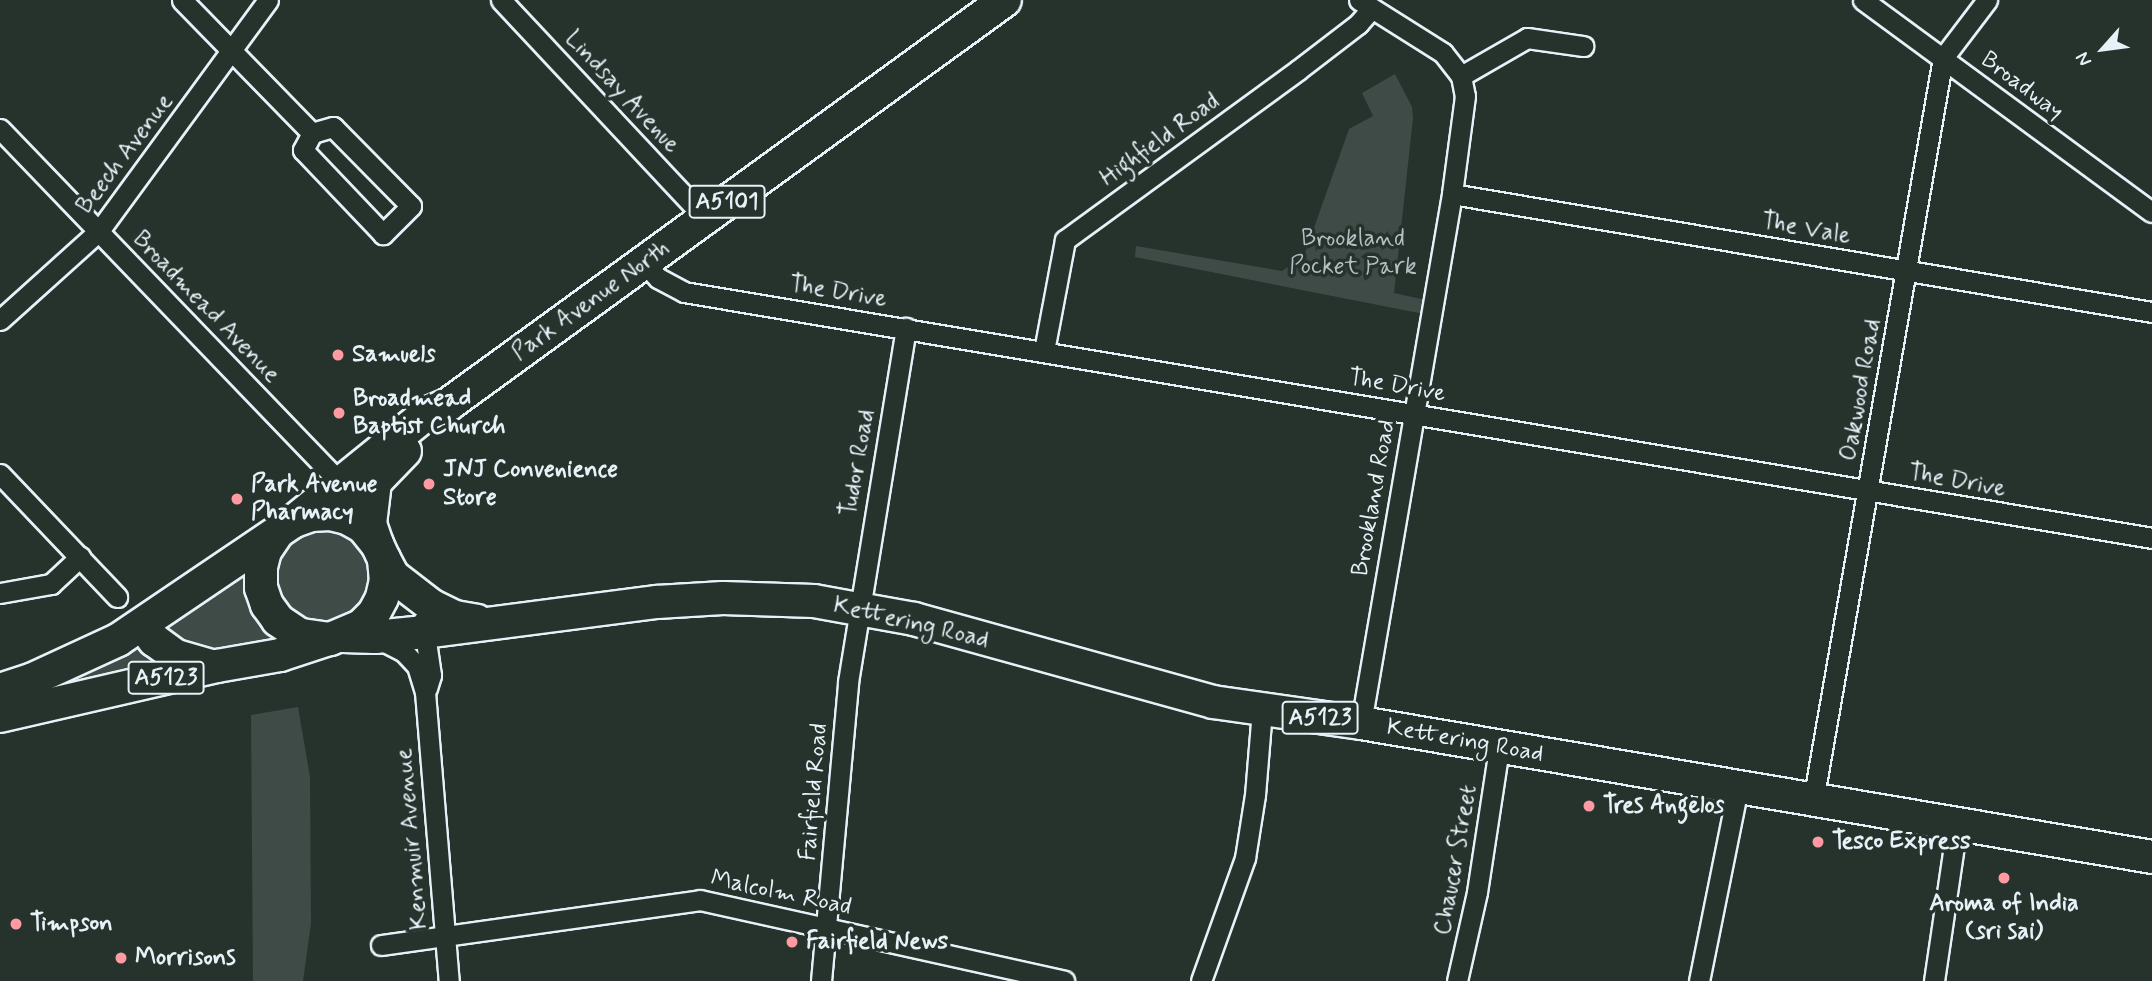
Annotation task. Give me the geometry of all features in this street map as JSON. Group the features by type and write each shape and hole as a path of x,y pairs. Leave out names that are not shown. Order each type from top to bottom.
{"main road":[{"name":"Park Avenue North","path":"286,527 426,414 449,404 1005,0"},
{"name":"Park Avenue North","path":"381,551 375,482 435,422 449,404"},
{"path":"311,514 347,518 362,527 381,551 386,580 382,598 361,626 337,638 317,639 289,629 267,605 261,588 261,567 265,551 286,527 311,514"},
{"name":"A5123","path":"0,690 31,681 118,640 286,527"},
{"name":"Kettering Road","path":"381,551 432,606 455,617 492,624"},
{"name":"Kettering Road","path":"0,716 217,666 280,655 337,638 425,632 657,602 723,598 814,601 914,619 1188,696 2152,857"},
{"name":"Kettering Road","path":"143,625 154,640 176,656 217,666"}],"street":[{"path":"182,0 312,133"},
{"name":"Beech Avenue","path":"0,320 99,231 268,0"},
{"name":"Lindsay Avenue","path":"501,0 705,218"},
{"name":"Broadway","path":"1863,0 2152,212"},
{"name":"Oakwood Road","path":"1813,802 1943,58 1987,0"},
{"path":"1366,4 1443,53 1461,76 1527,38 1583,47"},
{"name":"Highfield Road","path":"1044,351 1065,240 1358,24 1366,4"},
{"name":"Brookland Road","path":"1361,723 1465,110 1461,76"},
{"path":"333,127 411,206 383,234 303,150 312,133 333,127"},
{"name":"Broadmead Avenue","path":"0,128 340,482 381,551"},
{"name":"The Vale","path":"1452,194 2152,312"},
{"name":"The Drive","path":"644,263 668,286 684,292 2152,538"},
{"name":"Tudor Road","path":"858,607 906,328"},
{"path":"0,474 117,597"},
{"name":"Kenmuir Avenue","path":"381,551 423,623 431,675 425,692"},
{"path":"0,593 51,584 80,557"},
{"name":"Fairfield Road","path":"821,981 848,682 858,607"},
{"name":"Kenmuir Avenue","path":"375,637 403,651 417,666 425,692 449,981"},
{"path":"1200,981 1244,858 1255,795 1262,709"},
{"name":"Chaucer Street","path":"1457,981 1480,879 1499,748"},
{"path":"1699,981 1738,788"},
{"path":"1934,981 1957,825"},
{"name":"Malcolm Road","path":"381,945 700,900 827,926 1063,981"}],"green space":[{"name":"Brookland Pocket Park","path":"1395,74 1412,107 1413,118 1394,293 1430,301 1429,315 1135,257 1136,246 1282,271 1304,256 1349,129 1373,116 1362,93"},
{"path":"332,528 357,540 373,566 364,610 317,629 282,608 273,583 280,552 285,545 306,530"},
{"path":"251,567 280,641 189,652 161,633"},
{"path":"144,640 172,664 137,675 23,693"},
{"path":"298,707 310,777 311,923 303,981 253,981 251,715"}],"place":[{"name":"Samuels","path":"338,355"},
{"name":"Broadmead Baptist Church","path":"339,413"},
{"name":"JNJ Convenience Store","path":"429,484"},
{"name":"Park Avenue Pharmacy","path":"237,499"},
{"name":"Tres Angelos","path":"1589,806"},
{"name":"Tesco Express","path":"1818,842"},
{"name":"Aroma of India (sri sai)","path":"2004,878"},
{"name":"Timpson","path":"16,924"},
{"name":"Fairfield News","path":"792,942"},
{"name":"Morrisons","path":"121,958"}]}
